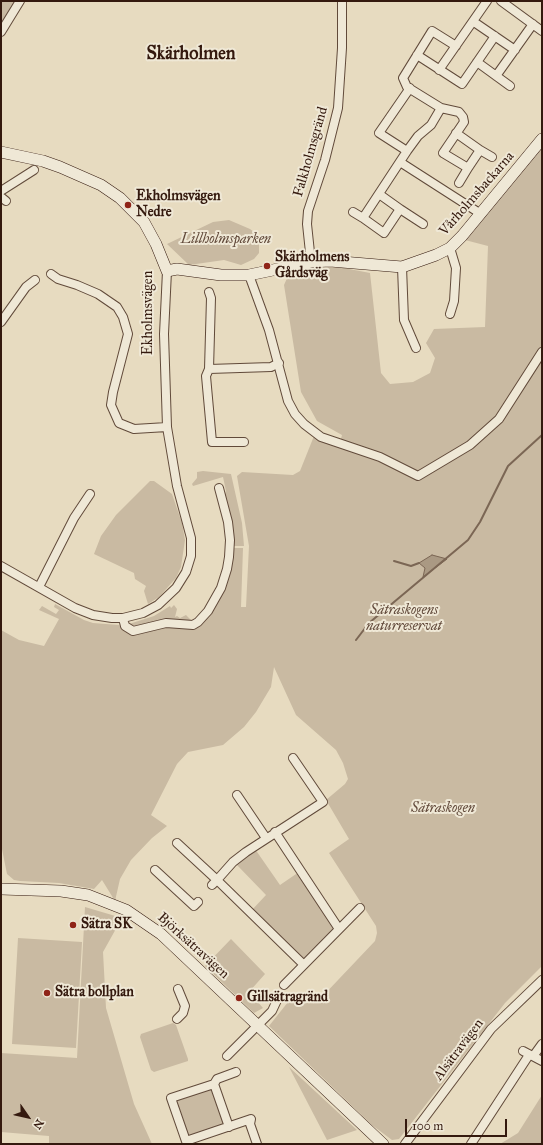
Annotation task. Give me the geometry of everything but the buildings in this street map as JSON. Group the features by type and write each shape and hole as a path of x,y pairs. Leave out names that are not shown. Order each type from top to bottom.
{"street":[{"path":"1,32 20,1"},
{"name":"Falkholmsgränd","path":"310,262 306,224 308,211 325,160 338,108 342,48 342,1"},
{"path":"439,70 474,22 487,1"},
{"path":"500,1 542,31"},
{"path":"474,22 515,50"},
{"path":"496,76 533,24"},
{"path":"456,46 432,31 403,78 404,82 410,88 441,108 459,112 463,117 464,122 443,153 468,168"},
{"path":"417,55 462,84 495,36"},
{"path":"477,62 510,86"},
{"path":"407,151 379,133 410,88"},
{"path":"363,218 407,151 418,136 431,125 441,108"},
{"path":"456,133 492,157"},
{"name":"Vårholmsbackarna","path":"167,271 177,269 220,275 249,275 310,262 330,261 402,267 422,261 450,248 481,214 542,139"},
{"path":"459,183 480,150"},
{"name":"Ekholmsvägen","path":"1,152 43,161 60,167 111,191 128,205 144,222 156,244 167,271 164,334 167,427 177,486 190,528 191,556 186,572 169,596 158,605 143,613 123,618 101,617 88,614 1,566"},
{"path":"400,162 481,214"},
{"path":"1,191 34,170"},
{"path":"379,194 423,224"},
{"path":"354,212 384,233 400,208"},
{"path":"450,248 456,268 454,301 450,314"},
{"path":"402,267 404,320 416,348"},
{"name":"Ekholmsvägen","path":"51,274 58,279 77,284 98,294 117,307 123,317 128,334 112,392 111,405 115,418 119,423 134,430 167,427"},
{"path":"249,275 269,330 288,401 295,414 312,430 331,441 380,457 418,476 470,445 499,419 542,352"},
{"path":"1,322 26,287 35,280"},
{"path":"209,292 211,298 209,369 206,376 212,442 244,442"},
{"path":"209,369 270,367 279,363"},
{"path":"123,618 125,626 133,631 166,623 193,625 198,622 208,611 221,588 228,569 230,540 228,522 219,488"},
{"path":"39,587 74,518 90,494"},
{"path":"215,882 233,862 275,832 323,802 293,758"},
{"path":"237,795 266,838"},
{"path":"275,832 339,929"},
{"path":"176,844 304,964"},
{"path":"155,870 194,906 198,902"},
{"name":"Björksätravägen","path":"1,889 61,890 88,895 126,910 160,934 383,1144"},
{"path":"284,985 360,908"},
{"name":"Alsätravägen","path":"405,1144 490,1029 542,980"},
{"path":"177,1019 183,1013 185,1006 178,989"},
{"path":"227,1056 272,1010 279,996"},
{"path":"471,1144 529,1054 542,1044"},
{"path":"529,1054 542,1061"},
{"path":"236,1072 217,1079 214,1084 171,1098 186,1143 251,1119 250,1124 257,1144"},
{"path":"214,1084 229,1127"}],"green space":[{"path":"1,1 16,1 1,25"},
{"path":"542,146 542,966 505,1003 399,1139 392,1140 372,1125 269,1026 292,997 308,1003 320,999 375,941 377,933 376,926 329,853 349,839 326,800 345,784 348,779 343,763 336,750 296,715 274,667 271,687 256,712 244,727 223,745 188,752 177,764 151,815 167,826 152,838 131,860 120,879 115,901 102,880 94,889 59,883 14,880 7,874 1,844 1,630 19,640 44,646 59,619 39,610 42,606 56,614 59,610 54,607 55,604 84,620 93,623 119,625 128,633 133,635 167,626 184,629 199,626 215,605 232,548 243,548 241,607 246,607 249,546 237,476 242,472 293,475 300,471 314,436 339,446 342,435 317,421 301,392 284,285 288,276 315,268 344,268 370,273 381,373 390,384 413,382 430,373 435,358 426,343 434,329 485,327 488,246 465,240"},
{"name":"Lillholmsparken","path":"229,220 250,229 259,236 259,253 254,259 241,265 224,260 189,265 167,244 213,222"},
{"path":"203,471 231,474 242,523 244,546 232,546 224,497 226,491 223,477 193,486 192,484 197,478 197,472"},
{"path":"150,481 154,481 172,494 182,523 185,540 181,567 176,578 159,597 148,604 144,591 146,586 135,579 134,573 94,554 101,536 116,515"},
{"path":"174,605 177,609 175,617 177,616 180,618 186,615 192,621 165,620 135,626 129,624 154,616"},
{"path":"255,849 280,885 299,872 334,929 306,959 302,959 251,911 266,895 236,864"},
{"path":"85,907 122,918 103,952 106,1008 134,1104 152,1144 49,1144 49,1136 1,1132 1,1053 77,1058"},
{"name":"Sätra bollplan","path":"18,938 82,942 76,1048 12,1044"},
{"path":"231,939 265,974 249,992 263,1008 254,1013 205,966"},
{"path":"173,1023 176,1025 188,1061 154,1072 151,1070 140,1037 141,1034"},
{"path":"289,1067 357,1130 327,1140"},
{"path":"209,1088 213,1090 223,1123 222,1125 192,1136 187,1136 176,1104 177,1099"},
{"path":"542,1095 542,1144 500,1144 518,1133"}],"shaded area":[{"path":"432,555 447,559 423,577 425,568 419,563"}],"waterway":[{"path":"356,640 369,623 468,540 480,522 508,466 542,435"},
{"path":"394,561 411,566 419,563"}],"place":[{"name":"Ekholmsvägen Nedre","path":"128,205"},
{"name":"Skärholmens Gårdsväg","path":"267,266"},
{"name":"Sätra SK","path":"73,925"},
{"name":"Sätra bollplan","path":"47,993"},
{"name":"Gillsätragränd","path":"239,998"}],"district":[{"name":"Skärholmen","path":"191,55"}],"park label":[{"name":"Sätraskogens naturreservat","path":"404,620"},
{"name":"Sätraskogen","path":"443,809"}]}
